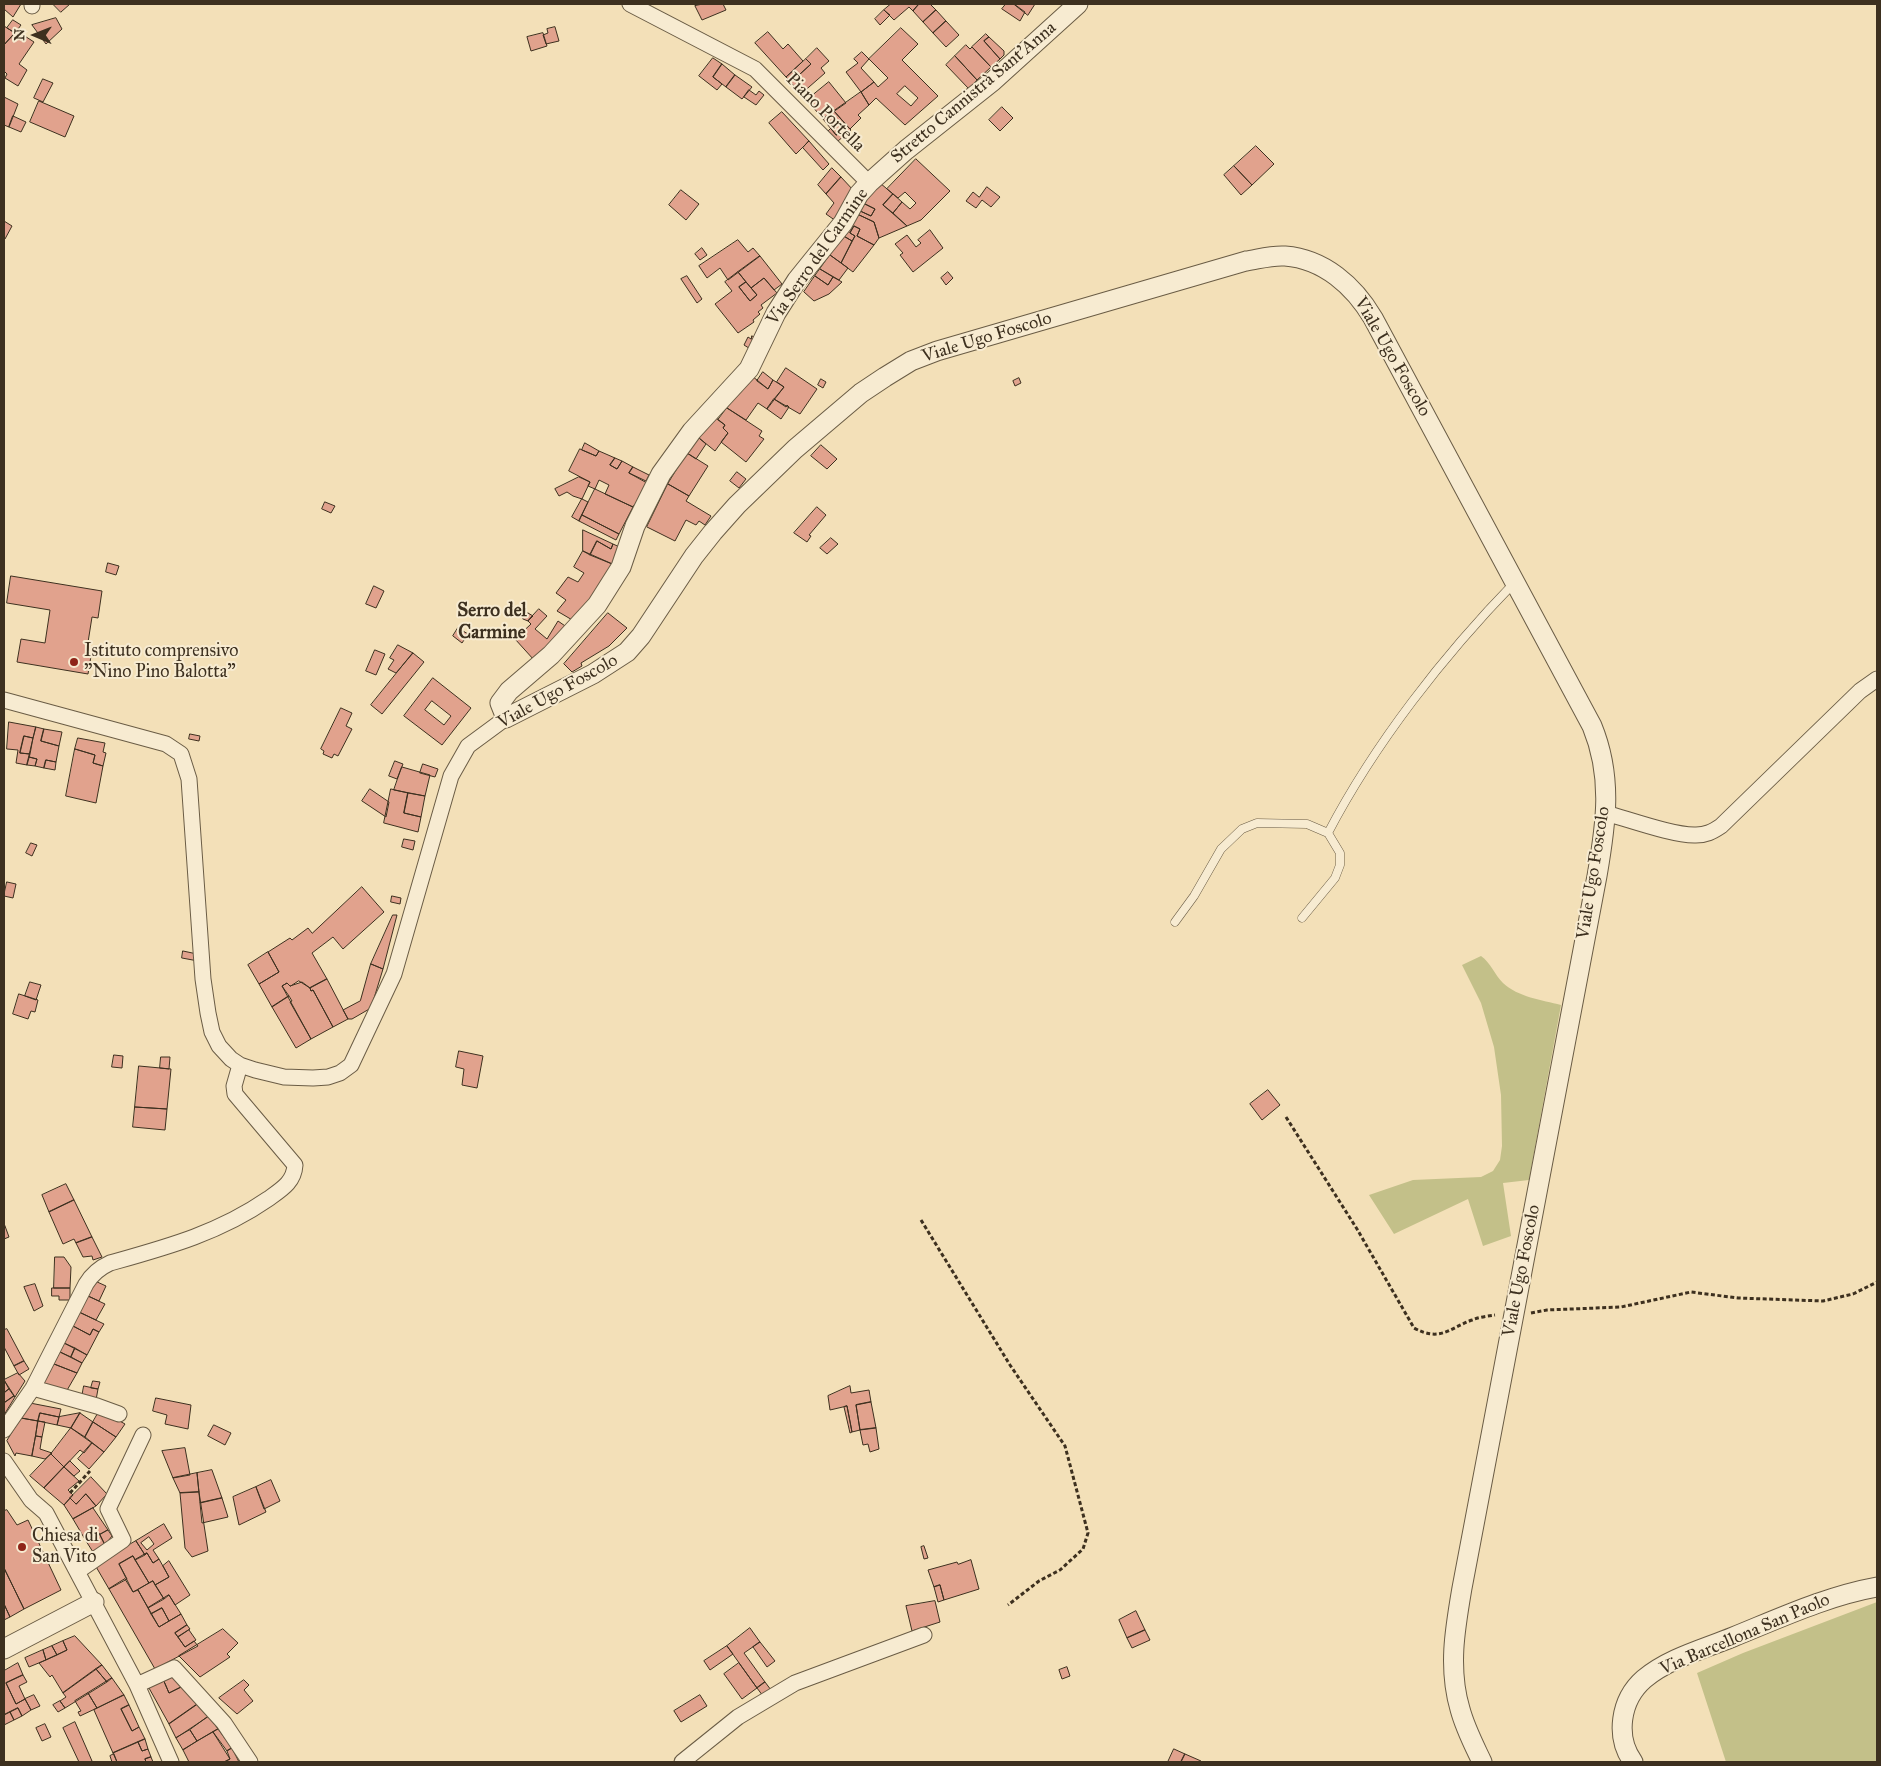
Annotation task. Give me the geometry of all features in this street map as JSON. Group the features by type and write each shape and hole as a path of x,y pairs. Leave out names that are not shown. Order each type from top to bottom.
{"street":[{"name":"Piano Portella","path":"630,4 755,69 869,183"},
{"name":"Stretto Cannistrà Sant'Anna","path":"869,183 906,150 994,81 1078,4"},
{"name":"Via Serro del Carmine","path":"506,718 500,703 509,691 557,649 597,605 621,567 635,526 661,474 692,431 748,369 776,313 797,280 821,253 869,183"},
{"name":"Viale Ugo Foscolo","path":"240,1065 277,1075 313,1078 328,1077 340,1073 351,1065 394,974 451,776 468,746 506,718 593,674 627,652 641,636 694,556 713,532 795,449 861,393 899,367 937,352 1246,261 1283,256 1294,257 1321,266 1338,276 1353,289 1365,304 1592,726 1599,742 1605,772 1605,813 1597,876 1462,1588 1454,1642 1455,1685 1460,1709 1482,1762"},
{"path":"1605,813 1681,834 1695,836 1710,833 1720,826 1877,678"},
{"path":"4,700 100,727 157,740 181,754 189,779 203,979 212,1032 224,1054 240,1065 234,1086 235,1094 295,1165 294,1174 290,1182 246,1214 222,1227 195,1238 100,1268 91,1276 33,1388 4,1430"},
{"path":"33,1388 119,1414"},
{"path":"78,1571 123,1540 108,1509 143,1435"},
{"path":"4,1461 31,1500 46,1513 137,1686 172,1762"},
{"name":"Via Barcellona San Paolo","path":"1633,1762 1624,1745 1622,1732 1623,1718 1630,1696 1644,1679 1672,1662 1815,1604 1845,1594 1877,1587"},
{"path":"4,1649 94,1602"},
{"path":"682,1762 738,1717 795,1683 924,1634"},
{"path":"137,1686 174,1668 224,1723 250,1762"}],"lane":[{"path":"1328,833 1371,762 1415,698 1455,647 1515,582"},
{"path":"1175,922 1194,896 1221,849 1242,829 1257,823 1307,824 1328,833 1340,853 1340,865 1336,878 1302,918"}],"path":[{"path":"1286,1117 1357,1229 1414,1328 1426,1335 1439,1335 1474,1319 1499,1314 1513,1316 1547,1310 1621,1307 1691,1292 1738,1298 1823,1300 1852,1294 1877,1282"},
{"path":"921,1220 1010,1365 1065,1446 1088,1533 1083,1549 1060,1570 1039,1581 1008,1604"},
{"path":"70,1493 90,1471"}],"shaded area":[{"path":"1481,956 1500,980 1509,988 1530,997 1561,1005 1529,1180 1503,1183 1511,1236 1483,1246 1468,1199 1394,1234 1369,1195 1413,1180 1481,1177 1493,1171 1500,1160 1502,1146 1501,1095 1494,1047 1481,1003 1462,965"},
{"path":"1877,1602 1877,1762 1726,1762 1697,1673 1743,1653"}],"building":[{"path":"4,4 21,4 13,17 4,9"},
{"path":"53,4 70,4 61,12"},
{"path":"723,4 726,10 702,20 695,6"},
{"path":"891,4 919,4 913,11 909,7 894,20 884,10"},
{"path":"919,4 930,4 936,10 923,22 913,11"},
{"path":"1006,4 1014,4 1025,12 1020,21 1002,9"},
{"path":"1014,4 1035,4 1028,15"},
{"path":"884,10 890,15 880,25 875,19"},
{"path":"936,10 946,21 933,33 923,22"},
{"path":"56,18 62,29 46,44 32,25"},
{"path":"13,20 21,25 15,33 7,28"},
{"path":"946,21 959,35 946,47 933,33"},
{"path":"4,26 15,33 4,45"},
{"path":"555,27 559,41 546,44 543,35 548,33 547,29"},
{"path":"901,28 918,44 902,60 938,96 905,125 876,98 869,105 861,92 874,82 878,87 888,78 869,59"},
{"path":"17,31 34,42 19,64 27,70 18,86 5,78 7,74 4,71 4,45"},
{"path":"768,32 783,49 788,44 803,61 786,77 755,43"},
{"path":"543,33 547,46 531,51 527,37"},
{"path":"986,34 989,37 984,41 1000,59 991,67 972,47"},
{"path":"989,37 1004,51 1004,55 1000,59 984,41"},
{"path":"966,45 970,49 972,47 991,67 977,80 955,56"},
{"path":"817,48 829,61 821,68 825,73 801,94 786,77 794,70 799,75 811,64 806,59"},
{"path":"862,52 869,59 861,68 874,82 861,92 846,72 858,63 854,59"},
{"path":"955,56 977,80 969,89 946,65"},
{"path":"713,58 722,64 713,77 722,84 717,90 699,76"},
{"path":"806,59 811,64 799,75 794,70"},
{"path":"722,64 735,75 726,87 713,77"},
{"path":"735,75 752,87 742,99 726,87"},
{"path":"43,79 53,83 43,102 34,98"},
{"path":"829,82 846,103 823,119 807,100"},
{"path":"905,86 918,98 911,106 897,94"},
{"path":"749,90 756,95 759,91 764,95 756,105 744,97"},
{"path":"861,92 869,105 858,115 861,118 850,129 834,111"},
{"path":"4,97 18,104 9,127 4,125"},
{"path":"39,101 74,116 65,137 30,122"},
{"path":"1002,107 1013,118 1000,131 989,120"},
{"path":"834,111 847,126 836,135 823,119"},
{"path":"782,112 809,141 796,154 769,123"},
{"path":"13,116 26,122 21,132 9,127"},
{"path":"847,126 851,130 838,141 828,131 831,128 836,135"},
{"path":"809,141 829,164 823,170 803,148"},
{"path":"1256,146 1274,164 1252,185 1234,166"},
{"path":"916,159 950,191 921,220 907,226 893,213 902,202 910,209 916,203 905,192 898,198 887,189"},
{"path":"1234,166 1252,185 1241,195 1224,175"},
{"path":"832,168 841,177 826,194 818,185"},
{"path":"841,177 854,191 836,221 826,214 834,203 826,194"},
{"path":"880,183 893,194 883,205 907,226 879,238 874,222 855,213 858,210 871,216 875,209 863,203"},
{"path":"987,187 1000,197 991,207 982,200 976,208 966,201 973,192 979,197"},
{"path":"681,190 699,204 686,220 669,205"},
{"path":"893,194 902,202 893,213 883,205"},
{"path":"863,203 875,209 871,216 858,210"},
{"path":"855,213 874,222 879,238 874,245 857,236 860,229 854,226 850,233 855,236 852,241 842,235"},
{"path":"4,221 12,226 5,239 4,238"},
{"path":"854,226 860,229 857,236 874,245 853,272 841,263 855,236 850,233"},
{"path":"930,230 943,248 913,272 900,255 903,253 895,244 907,235 916,247 921,243 918,240"},
{"path":"842,235 852,241 841,263 830,255"},
{"path":"738,240 748,252 753,248 760,256 728,280 720,268 707,278 699,266"},
{"path":"702,248 707,255 700,260 695,254"},
{"path":"830,255 848,268 839,280 820,269"},
{"path":"760,256 782,284 774,290 764,278 751,288 738,272"},
{"path":"820,269 833,277 828,285 815,276"},
{"path":"738,272 746,282 739,287 750,301 757,295 751,288 764,278 777,293 761,305 763,308 758,312 760,314 753,320 754,322 738,333 715,304 732,291 725,282"},
{"path":"948,272 953,278 946,285 941,278"},
{"path":"687,276 702,299 697,303 681,279"},
{"path":"815,276 828,285 833,277 842,282 829,294 814,301 804,292"},
{"path":"746,282 757,295 750,301 739,287"},
{"path":"752,336 757,338 752,350 744,345 748,337 751,339"},
{"path":"786,368 817,389 800,414 774,399 784,387 777,382"},
{"path":"763,372 773,380 768,389 757,381"},
{"path":"752,376 768,389 773,380 784,387 767,409 758,403 746,420 727,408"},
{"path":"1019,378 1021,383 1015,386 1013,381"},
{"path":"821,379 826,382 823,388 818,385"},
{"path":"774,399 789,407 781,419 767,409"},
{"path":"727,408 762,431 759,436 764,439 746,462 721,442 728,433 723,428 725,425 718,420"},
{"path":"715,417 725,425 723,428 728,433 715,451 699,438"},
{"path":"699,438 706,444 696,459 687,453"},
{"path":"585,443 599,451 596,456 582,450"},
{"path":"821,445 837,459 827,469 811,456"},
{"path":"580,449 596,456 599,451 615,458 610,465 617,469 622,461 633,467 629,473 647,483 637,507 634,505 633,507 605,494 609,485 599,480 595,489 588,486 590,482 569,471"},
{"path":"687,453 708,466 689,496 668,484"},
{"path":"615,458 622,461 617,469 610,465"},
{"path":"633,467 649,475 646,481 629,473"},
{"path":"737,472 746,479 739,488 730,481"},
{"path":"579,477 590,482 582,499 567,492 559,496 555,489"},
{"path":"668,484 689,496 686,501 711,516 705,525 699,521 696,525 686,520 675,541 647,527"},
{"path":"595,489 633,507 619,534 582,515"},
{"path":"582,499 588,502 579,521 572,517"},
{"path":"325,502 335,506 331,513 322,509"},
{"path":"817,507 826,515 809,535 811,536 807,542 794,533"},
{"path":"582,515 619,534 616,540 579,521"},
{"path":"583,530 613,544 611,549 597,541 590,555 583,551"},
{"path":"831,538 838,544 827,554 820,548"},
{"path":"597,541 611,549 613,544 626,550 617,566 590,555"},
{"path":"583,551 617,566 574,621 557,611 566,600 556,593 568,577 578,582 584,573 574,567"},
{"path":"108,563 119,566 116,575 106,572"},
{"path":"11,576 102,591 98,618 92,617 86,655 91,656 88,674 17,662 21,639 45,643 50,610 7,603"},
{"path":"374,586 384,591 376,608 366,604"},
{"path":"539,609 547,616 535,629 547,639 558,621 568,628 534,660 515,639 531,624 528,621"},
{"path":"528,613 533,616 528,621 523,619"},
{"path":"608,613 627,628 609,646 581,663 582,666 572,672 564,664"},
{"path":"458,628 468,634 462,643 453,636"},
{"path":"398,645 413,653 396,673 388,669 394,660 390,658"},
{"path":"375,650 385,654 376,675 366,671"},
{"path":"413,653 424,662 382,714 371,705"},
{"path":"433,678 471,708 442,745 404,716"},
{"path":"432,701 451,716 444,725 425,710"},
{"path":"341,708 352,713 346,726 352,729 338,756 334,754 332,758 323,754 324,751 321,749"},
{"path":"9,722 36,727 33,738 24,736 20,753 30,754 27,765 16,763 18,750 7,749"},
{"path":"36,727 44,729 41,741 59,746 56,762 46,760 44,768 35,766 37,759 29,757"},
{"path":"44,729 62,732 59,746 41,741"},
{"path":"190,734 200,736 199,741 189,739"},
{"path":"24,736 33,738 30,754 20,753"},
{"path":"78,738 105,743 103,752 106,753 103,766 93,763 95,755 75,749"},
{"path":"75,749 95,755 93,763 103,766 96,803 66,796"},
{"path":"29,757 37,759 35,766 27,765"},
{"path":"46,760 56,762 55,770 44,768"},
{"path":"395,761 403,764 397,779 389,776"},
{"path":"423,764 438,769 435,777 420,773"},
{"path":"402,767 430,775 425,796 394,790"},
{"path":"370,789 389,802 386,817 362,801"},
{"path":"391,789 408,793 404,813 421,817 418,832 384,823"},
{"path":"408,793 425,796 421,817 404,813"},
{"path":"404,839 415,841 413,850 402,847"},
{"path":"31,843 37,845 32,856 26,853"},
{"path":"7,882 16,884 13,898 4,896"},
{"path":"362,887 384,912 343,949 333,937 312,953 327,979 310,988 302,982 290,986 287,983 282,986 289,996 272,1007 259,984 279,972 268,952 290,938 292,940 308,928 312,933"},
{"path":"392,896 401,898 400,904 391,902"},
{"path":"393,915 397,915 383,969 371,964"},
{"path":"183,951 197,954 198,961 182,958"},
{"path":"268,952 279,972 259,984 248,965"},
{"path":"371,964 383,969 371,1008 352,1019 348,1019 343,1010 360,1001"},
{"path":"327,979 348,1019 333,1027 313,990 311,991 310,988"},
{"path":"299,981 310,988 311,991 313,990 333,1027 311,1039 282,986 287,983 290,986"},
{"path":"30,982 41,985 36,1000 25,996"},
{"path":"19,994 38,1000 35,1012 31,1011 28,1019 13,1014"},
{"path":"289,996 292,1001 290,1002 311,1039 296,1048 272,1007"},
{"path":"459,1051 483,1056 477,1088 462,1085 464,1069 456,1067"},
{"path":"114,1055 123,1056 122,1068 112,1067"},
{"path":"161,1057 170,1057 169,1069 160,1068"},
{"path":"139,1066 171,1069 167,1109 135,1107"},
{"path":"1268,1090 1280,1105 1262,1120 1250,1104"},
{"path":"135,1107 167,1109 165,1130 133,1127"},
{"path":"66,1184 74,1200 49,1212 42,1195"},
{"path":"74,1200 92,1237 76,1243 74,1239 63,1244 49,1212"},
{"path":"4,1227 9,1237 4,1239"},
{"path":"92,1237 102,1257 93,1260 92,1256 83,1257 76,1243"},
{"path":"55,1257 64,1257 71,1267 70,1288 54,1288"},
{"path":"95,1281 106,1286 99,1301 88,1296"},
{"path":"35,1284 43,1306 34,1311 24,1287"},
{"path":"52,1288 70,1288 70,1300 59,1300 59,1296 52,1296"},
{"path":"88,1296 105,1304 96,1320 79,1312"},
{"path":"79,1312 104,1324 99,1332 93,1329 90,1335 73,1326"},
{"path":"73,1326 90,1335 93,1329 99,1332 87,1355 64,1343"},
{"path":"7,1329 24,1361 14,1366 4,1347 4,1330"},
{"path":"64,1343 75,1348 71,1357 60,1352"},
{"path":"75,1348 87,1355 82,1363 71,1357"},
{"path":"60,1352 82,1363 77,1373 54,1364"},
{"path":"24,1361 29,1369 19,1375 14,1366"},
{"path":"54,1364 77,1373 66,1392 43,1385"},
{"path":"18,1373 25,1381 15,1397 4,1380"},
{"path":"4,1380 9,1389 4,1393"},
{"path":"93,1381 100,1382 98,1389 91,1388"},
{"path":"84,1386 98,1389 96,1400 82,1397"},
{"path":"850,1386 851,1393 869,1390 871,1402 856,1405 860,1430 852,1432 847,1406 830,1410 828,1396"},
{"path":"9,1389 14,1396 4,1403 4,1393"},
{"path":"15,1397 4,1415 4,1403"},
{"path":"156,1398 191,1405 188,1429 165,1424 167,1415 153,1411"},
{"path":"871,1402 876,1428 860,1430 856,1405"},
{"path":"30,1403 61,1409 59,1417 40,1413 38,1421 21,1418"},
{"path":"847,1406 852,1432 850,1433 844,1407"},
{"path":"100,1410 125,1424 116,1437 93,1422"},
{"path":"40,1413 59,1417 57,1425 38,1421"},
{"path":"80,1413 71,1428 57,1425 59,1417"},
{"path":"80,1413 93,1422 85,1437 71,1428"},
{"path":"21,1418 38,1421 32,1456 16,1453 15,1456 7,1441"},
{"path":"38,1421 45,1422 42,1437 36,1436"},
{"path":"93,1422 116,1437 104,1452 85,1437"},
{"path":"214,1425 231,1433 225,1445 208,1436"},
{"path":"71,1428 92,1443 84,1453 80,1450 64,1467 51,1454"},
{"path":"876,1428 879,1449 870,1452 868,1444 863,1445 860,1430"},
{"path":"36,1436 42,1437 40,1449 52,1453 45,1459 32,1456"},
{"path":"92,1443 104,1452 89,1469 78,1459"},
{"path":"185,1448 190,1475 173,1478 162,1451"},
{"path":"51,1454 64,1467 44,1488 30,1476"},
{"path":"70,1461 80,1471 74,1476 64,1467"},
{"path":"64,1467 79,1481 68,1490 73,1495 64,1505 44,1488"},
{"path":"212,1470 222,1498 200,1503 197,1473"},
{"path":"197,1473 199,1492 180,1493 173,1478"},
{"path":"91,1477 107,1494 96,1506 86,1494 76,1504 70,1498"},
{"path":"271,1480 280,1501 264,1509 256,1487"},
{"path":"256,1487 266,1512 239,1525 233,1497"},
{"path":"199,1492 208,1551 192,1557 185,1548 180,1493"},
{"path":"86,1494 96,1506 73,1519 64,1505 70,1498 76,1504"},
{"path":"222,1498 228,1517 202,1523 200,1503"},
{"path":"93,1508 108,1530 86,1541 73,1519"},
{"name":"Chiesa di San Vito","path":"7,1510 17,1525 28,1520 61,1590 24,1609 4,1568 4,1511"},
{"path":"164,1524 172,1538 153,1550 159,1559 153,1563 136,1541"},
{"path":"108,1530 112,1536 105,1545 100,1535"},
{"path":"99,1533 105,1545 93,1552 86,1541"},
{"path":"149,1537 154,1544 147,1550 141,1543"},
{"path":"136,1541 145,1555 135,1560 133,1556 119,1564 127,1579 109,1589 95,1565"},
{"path":"924,1546 928,1558 924,1559 921,1547"},
{"path":"147,1553 153,1563 159,1559 169,1577 155,1585 153,1581 149,1583 135,1560"},
{"path":"133,1556 149,1583 133,1592 119,1564"},
{"path":"971,1560 979,1589 944,1600 940,1585 934,1587 928,1570"},
{"path":"169,1561 190,1595 175,1605 169,1595 164,1599 155,1585 169,1577 163,1566"},
{"path":"4,1568 24,1609 10,1617 4,1604"},
{"path":"125,1579 133,1592 138,1590 159,1627 181,1614 187,1625 175,1633 185,1647 194,1641 198,1646 155,1669 109,1589"},
{"path":"153,1581 164,1599 148,1608 138,1590"},
{"path":"940,1585 944,1600 938,1602 934,1587"},
{"path":"169,1595 181,1614 169,1621 162,1608 151,1614 148,1608"},
{"path":"935,1601 940,1622 912,1631 906,1606"},
{"path":"4,1604 10,1617 4,1620"},
{"path":"162,1608 169,1621 159,1627 151,1614"},
{"path":"1136,1611 1145,1630 1127,1638 1119,1620"},
{"path":"187,1625 190,1629 178,1637 175,1633"},
{"path":"750,1628 760,1642 744,1653 765,1682 757,1688 727,1646"},
{"path":"223,1629 238,1643 227,1654 230,1657 200,1677 179,1656"},
{"path":"189,1630 196,1640 185,1647 178,1637"},
{"path":"1145,1630 1150,1640 1132,1648 1127,1638"},
{"path":"75,1636 102,1665 63,1693 52,1675 50,1677 39,1663 67,1650 63,1641"},
{"path":"63,1641 67,1650 57,1655 52,1646"},
{"path":"760,1642 775,1661 767,1667 753,1647"},
{"path":"52,1646 57,1655 46,1660 43,1650"},
{"path":"727,1646 733,1654 710,1670 704,1661"},
{"path":"43,1650 46,1660 29,1667 25,1658"},
{"path":"18,1663 23,1675 6,1683 16,1704 25,1699 31,1710 22,1716 18,1708 4,1715 4,1671"},
{"path":"739,1663 757,1688 742,1699 724,1674"},
{"path":"102,1665 112,1678 107,1682 96,1669"},
{"path":"1067,1667 1070,1676 1062,1679 1059,1670"},
{"path":"96,1669 107,1682 65,1708 60,1701 66,1697 63,1693"},
{"path":"172,1674 183,1686 169,1693 163,1679"},
{"path":"23,1675 27,1682 19,1686 25,1699 16,1704 6,1683"},
{"path":"112,1678 124,1695 97,1708 88,1693"},
{"path":"163,1679 169,1693 183,1686 199,1703 169,1724 149,1688"},
{"path":"244,1680 249,1685 244,1690 253,1701 237,1714 219,1698"},
{"path":"765,1682 771,1690 763,1696 757,1688"},
{"path":"88,1693 97,1708 80,1716 78,1712 81,1711 75,1701"},
{"path":"34,1695 40,1706 31,1710 25,1699"},
{"path":"124,1695 129,1705 121,1709 132,1731 139,1727 145,1739 113,1753 94,1710"},
{"path":"700,1695 707,1706 681,1722 674,1711"},
{"path":"60,1701 65,1708 58,1712 53,1705"},
{"path":"199,1703 209,1716 176,1738 169,1724"},
{"path":"129,1705 139,1727 132,1731 121,1709"},
{"path":"18,1708 22,1716 14,1720 10,1712"},
{"path":"10,1712 14,1720 4,1725 4,1715"},
{"path":"209,1716 218,1729 197,1741 190,1730"},
{"path":"75,1722 92,1761 79,1762 63,1728"},
{"path":"45,1724 51,1737 42,1741 36,1728"},
{"path":"218,1729 232,1748 227,1751 213,1732"},
{"path":"190,1730 197,1741 183,1750 176,1738"},
{"path":"213,1732 230,1759 224,1762 189,1762 183,1750"},
{"path":"145,1739 148,1749 142,1751 138,1742"},
{"path":"138,1742 142,1751 148,1749 151,1757 145,1759 146,1762 117,1762 113,1753"},
{"path":"232,1748 239,1762 224,1762 230,1759 227,1751"},
{"path":"1174,1749 1185,1754 1181,1762 1168,1762"},
{"path":"114,1754 117,1762 112,1762 110,1756"},
{"path":"1185,1754 1201,1761 1181,1762"},
{"path":"151,1757 153,1762 146,1762 145,1759"}],"place":[{"name":"Istituto comprensivo \"Nino Pino Balotta\"","path":"74,662"},
{"name":"Chiesa di San Vito","path":"22,1547"}],"district":[{"name":"Serro del Carmine","path":"492,622"}]}
